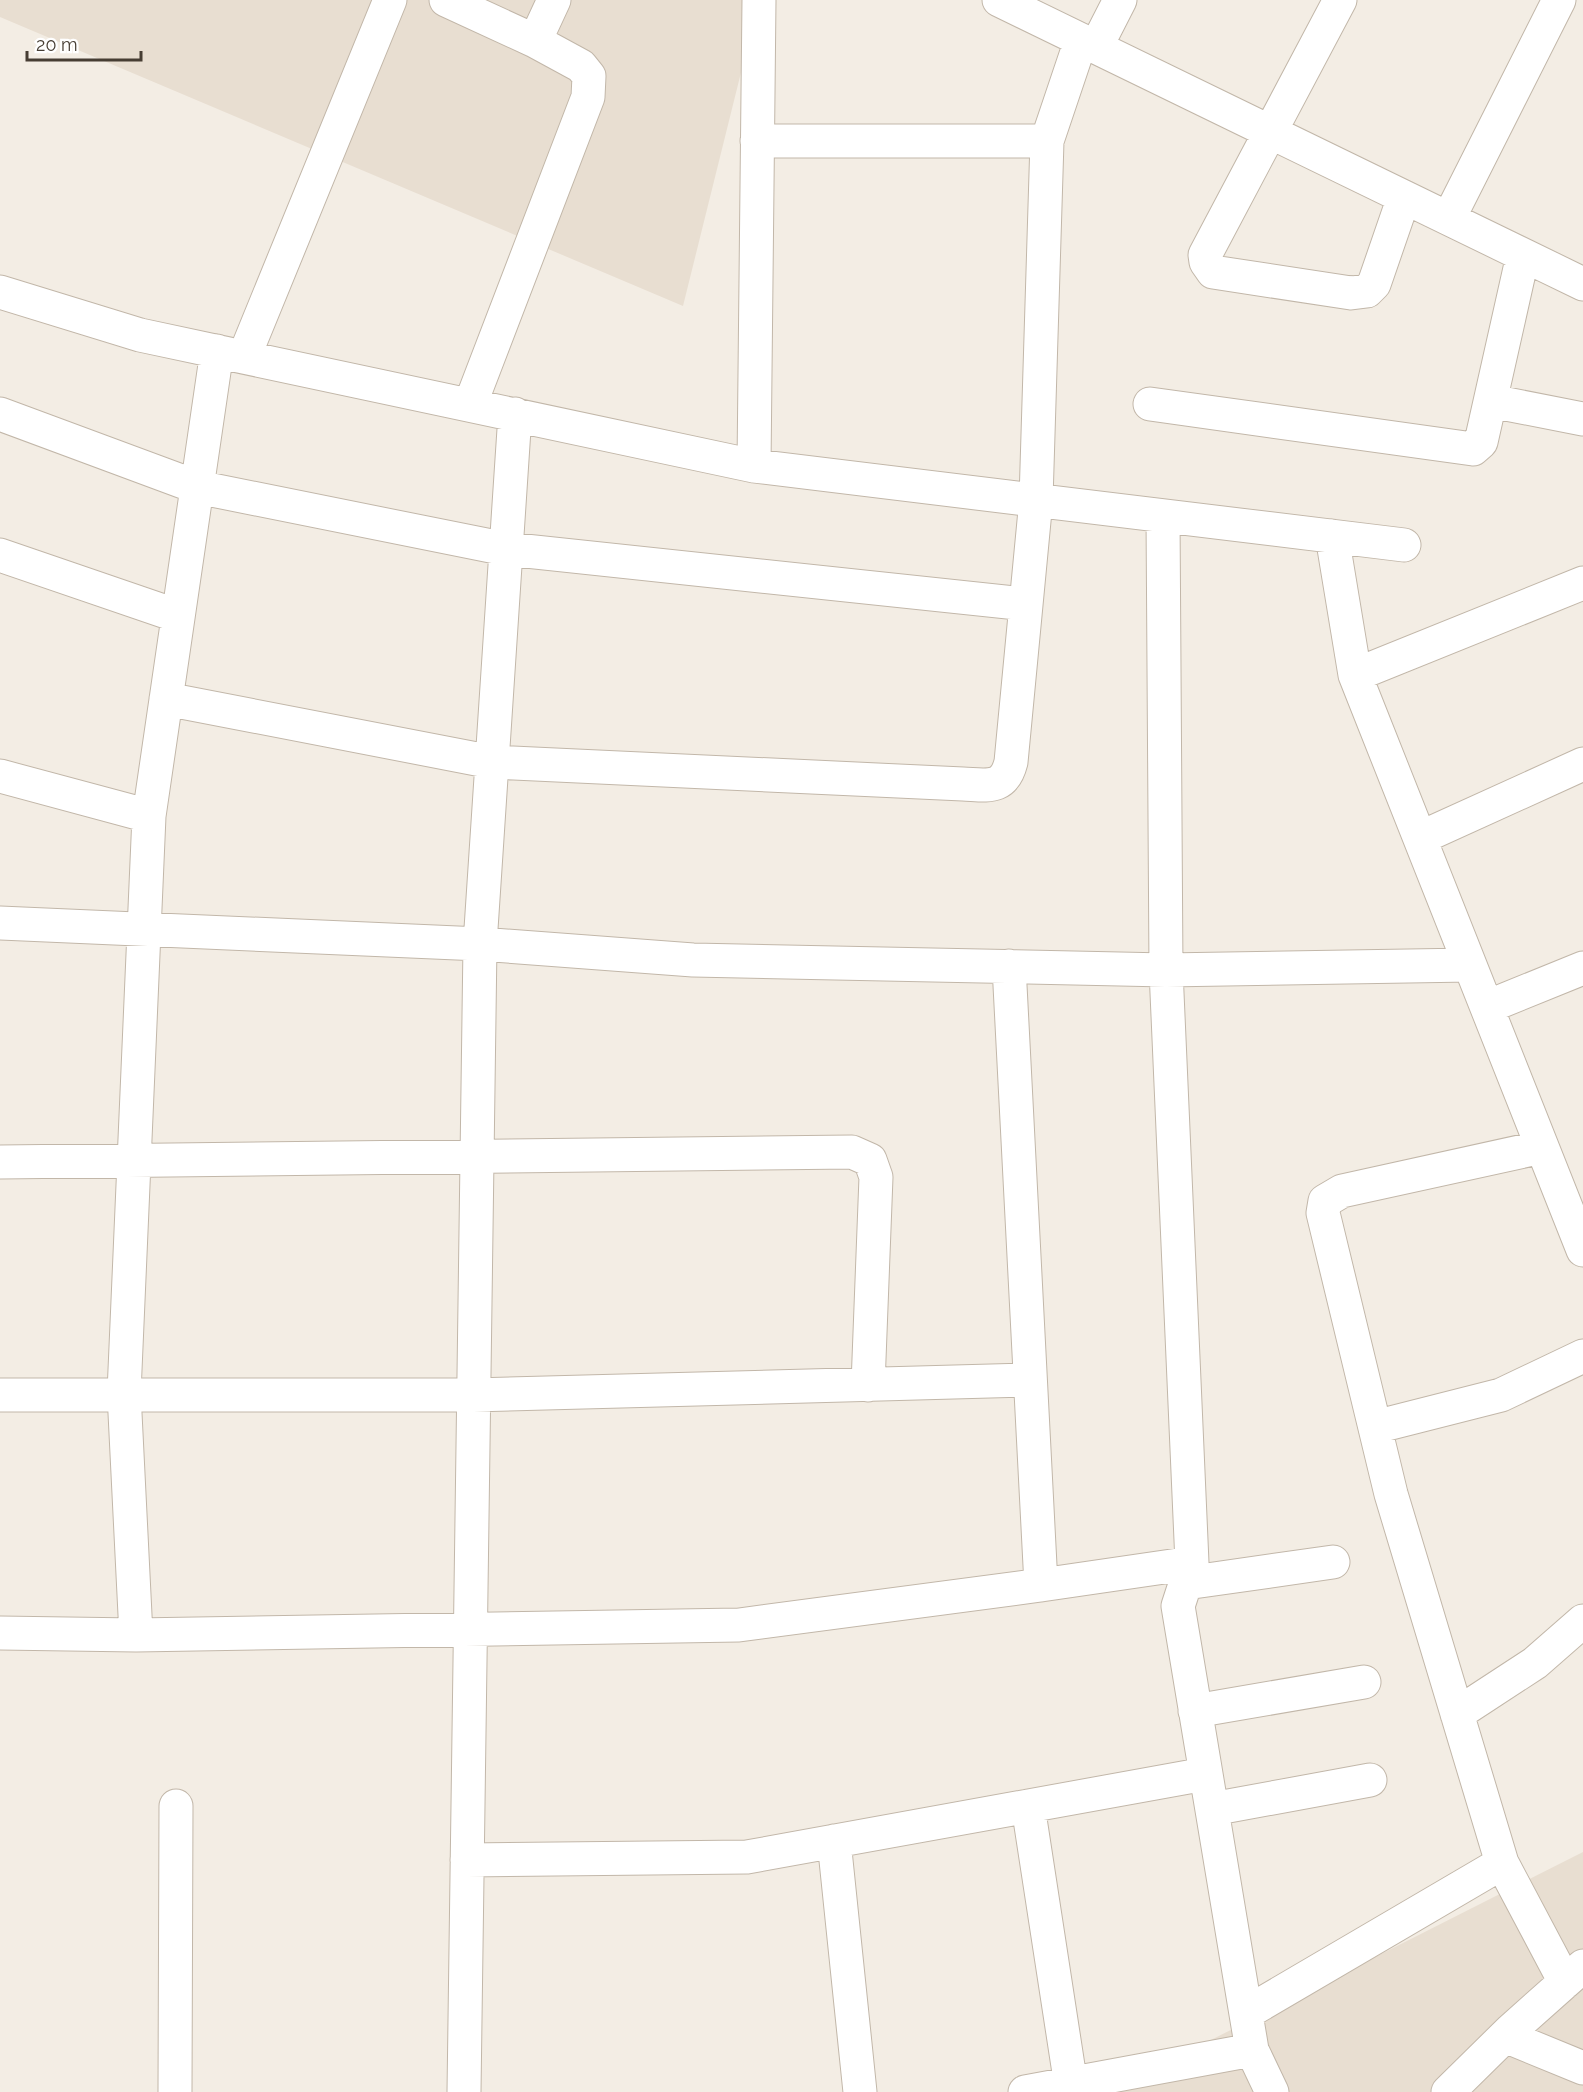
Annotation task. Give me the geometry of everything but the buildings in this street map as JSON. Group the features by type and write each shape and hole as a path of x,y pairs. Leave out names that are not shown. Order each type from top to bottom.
{"street":[{"path":"136,1635 124,1394 149,816 196,487 230,354 390,0"},
{"path":"446,0 535,41 581,66 589,76 588,97 470,405"},
{"path":"535,41 554,0"},
{"path":"754,466 759,0"},
{"path":"999,0 1583,284"},
{"path":"166,699 492,762 963,784 1000,783 1009,772 1011,762 1036,500 1047,141 1088,43 1120,0"},
{"path":"1340,0 1206,255 1206,262 1213,272 1351,293 1366,291 1374,284 1404,197"},
{"path":"1449,218 1559,0"},
{"path":"757,141 1047,141"},
{"path":"1150,404 1473,449 1481,442 1523,255"},
{"path":"0,292 140,335 754,466 1404,545"},
{"path":"1491,401 1583,418"},
{"path":"0,414 196,487 506,549 1025,604"},
{"path":"464,2092 480,944 515,414"},
{"path":"1163,516 1166,970 1189,1573 1178,1606 1252,2050 1272,2092"},
{"path":"1332,536 1355,675 1583,1250"},
{"path":"0,555 178,616"},
{"path":"1355,675 1583,583"},
{"path":"1420,838 1583,764"},
{"path":"0,776 149,816"},
{"path":"0,922 480,944 693,960 1166,970 1470,965"},
{"path":"1009,966 1041,1586"},
{"path":"1486,1007 1583,968"},
{"path":"1449,2092 1505,2036 1574,1974 1502,1863 1391,1494 1323,1213 1325,1201 1342,1191 1542,1147"},
{"path":"0,1162 852,1152 870,1160 876,1177 868,1384"},
{"path":"1375,1427 1501,1395 1583,1356"},
{"path":"0,1395 473,1395 1030,1380"},
{"path":"0,1633 136,1635 739,1625 1041,1586 1333,1562"},
{"path":"1457,1714 1535,1663 1583,1621"},
{"path":"1195,1711 1364,1682"},
{"path":"467,1860 747,1857 1205,1774"},
{"path":"1212,1809 1370,1780"},
{"path":"175,2092 176,1806"},
{"path":"1028,1806 1071,2088"},
{"path":"834,1841 860,2092"},
{"path":"1246,2013 1502,1863"},
{"path":"1505,2036 1583,2068"},
{"path":"1025,2092 1071,2088 1252,2050"}],"shaded area":[{"path":"0,0 759,0 683,306 0,17"},
{"path":"1583,1852 1583,2092 1108,2092"}]}
